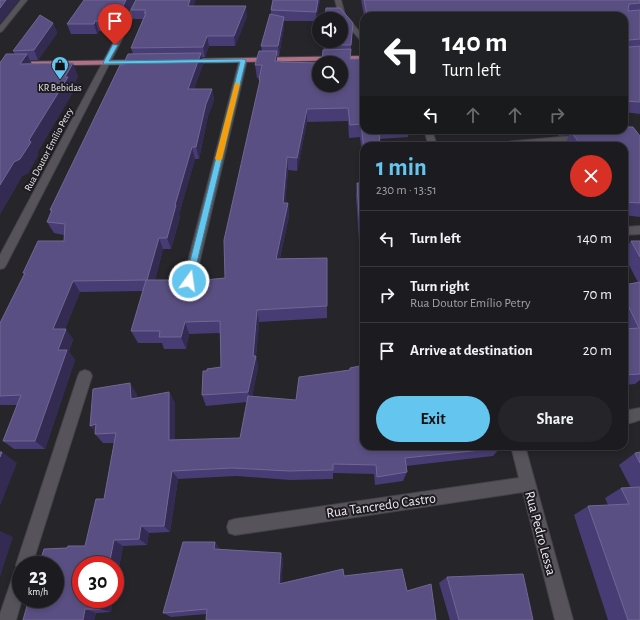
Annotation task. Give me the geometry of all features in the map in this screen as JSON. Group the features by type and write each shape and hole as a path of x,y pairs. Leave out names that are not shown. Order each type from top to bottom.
{"main road":[{"path":"182,62 360,58"},
{"path":"0,64 151,62"}],"street":[{"path":"0,30 24,0"},
{"name":"Rua Doutor Emílio Petry","path":"0,265 139,0"},
{"path":"338,0 342,15 360,36"},
{"path":"189,281 243,60"},
{"path":"539,142 594,137"},
{"path":"628,232 640,230"},
{"path":"27,556 85,376"},
{"path":"628,417 640,414"},
{"name":"Rua Pedro Lessa","path":"519,450 564,620"},
{"name":"Rua Tancredo Castro","path":"235,527 527,484"},
{"path":"7,620 12,604"}],"building":[{"path":"0,0 6,0 0,8"},
{"path":"84,0 126,0 121,10 107,10 100,21 95,21 94,24 67,24"},
{"path":"136,0 190,0 188,6 246,6 234,36 207,36 203,47 131,48 146,13 144,13 146,10 131,10"},
{"path":"273,0 318,0 316,12 271,10"},
{"path":"364,0 640,0 640,3 629,4 628,11 640,10 640,39 629,40 628,45 628,12 366,12"},
{"path":"326,8 340,8 343,12 326,12"},
{"path":"270,14 284,17 278,46 261,46"},
{"path":"40,15 53,23 34,50 13,51"},
{"path":"348,17 353,23 351,45 348,45"},
{"path":"628,45 629,47 640,46 640,102 628,101"},
{"path":"351,49 350,59 360,59 360,124 350,125 348,108 307,109 297,158 287,157 283,203 288,203 276,259 327,258 327,306 257,310 253,356 256,356 248,392 202,395 203,371 221,367 220,321 185,322 181,337 159,337 160,331 131,331 146,280 205,280 225,278 224,240 260,80 262,65 255,65 259,51 277,51 275,61 282,61 281,62 312,63 312,92 348,92 348,56 323,56 323,50"},
{"path":"201,53 188,89 212,89 206,104 196,147 192,147 167,238 159,238 147,280 73,281 53,329 66,329 58,350 67,350 35,441 3,441 21,395 0,396 0,323 25,273 23,273 38,241 64,241 65,224 47,222 52,210 50,210 120,65 123,65 128,54"},
{"path":"6,54 27,54 20,64 73,63 65,77 68,77 29,140 31,142 20,159 14,162 0,185 0,63"},
{"path":"628,127 633,127 640,136 640,203 628,202 628,142 579,142 573,134 628,134"},
{"path":"362,134 379,134 380,142 363,142"},
{"path":"357,183 360,183 360,229"},
{"path":"631,241 640,241 640,257"},
{"path":"640,282 640,374 628,375 628,329 639,328 628,305 628,284"},
{"path":"360,366 360,450 481,450 405,458 407,472 377,477 376,465 333,464 333,470 289,471 232,468 172,471 164,526 141,526 139,539 114,540 111,556 72,556 72,608 100,609 85,609 83,620 23,620 26,608 64,608 64,556 42,556 44,549 67,548 68,546 85,546 96,499 104,499 116,433 95,434 96,424 90,426 93,389 130,383 131,399 169,392 169,440 240,438 248,396 296,400 299,377 350,370 350,368"},
{"path":"640,452 640,463 635,453"},
{"path":"640,487 640,620 628,620 588,506 629,504 621,488"},
{"path":"183,542 215,542 214,549 281,553 279,584 343,569 344,576 402,569 407,591 431,584 436,620 206,620 207,609 163,613"},
{"path":"523,574 533,620 459,620 447,577"}],"slow traffic":[{"path":"219,159 237,84"}],"place":[{"name":"KR Bebidas","path":"60,80"}],"route":[{"path":"115,45 106,63 243,60 189,281"}]}
